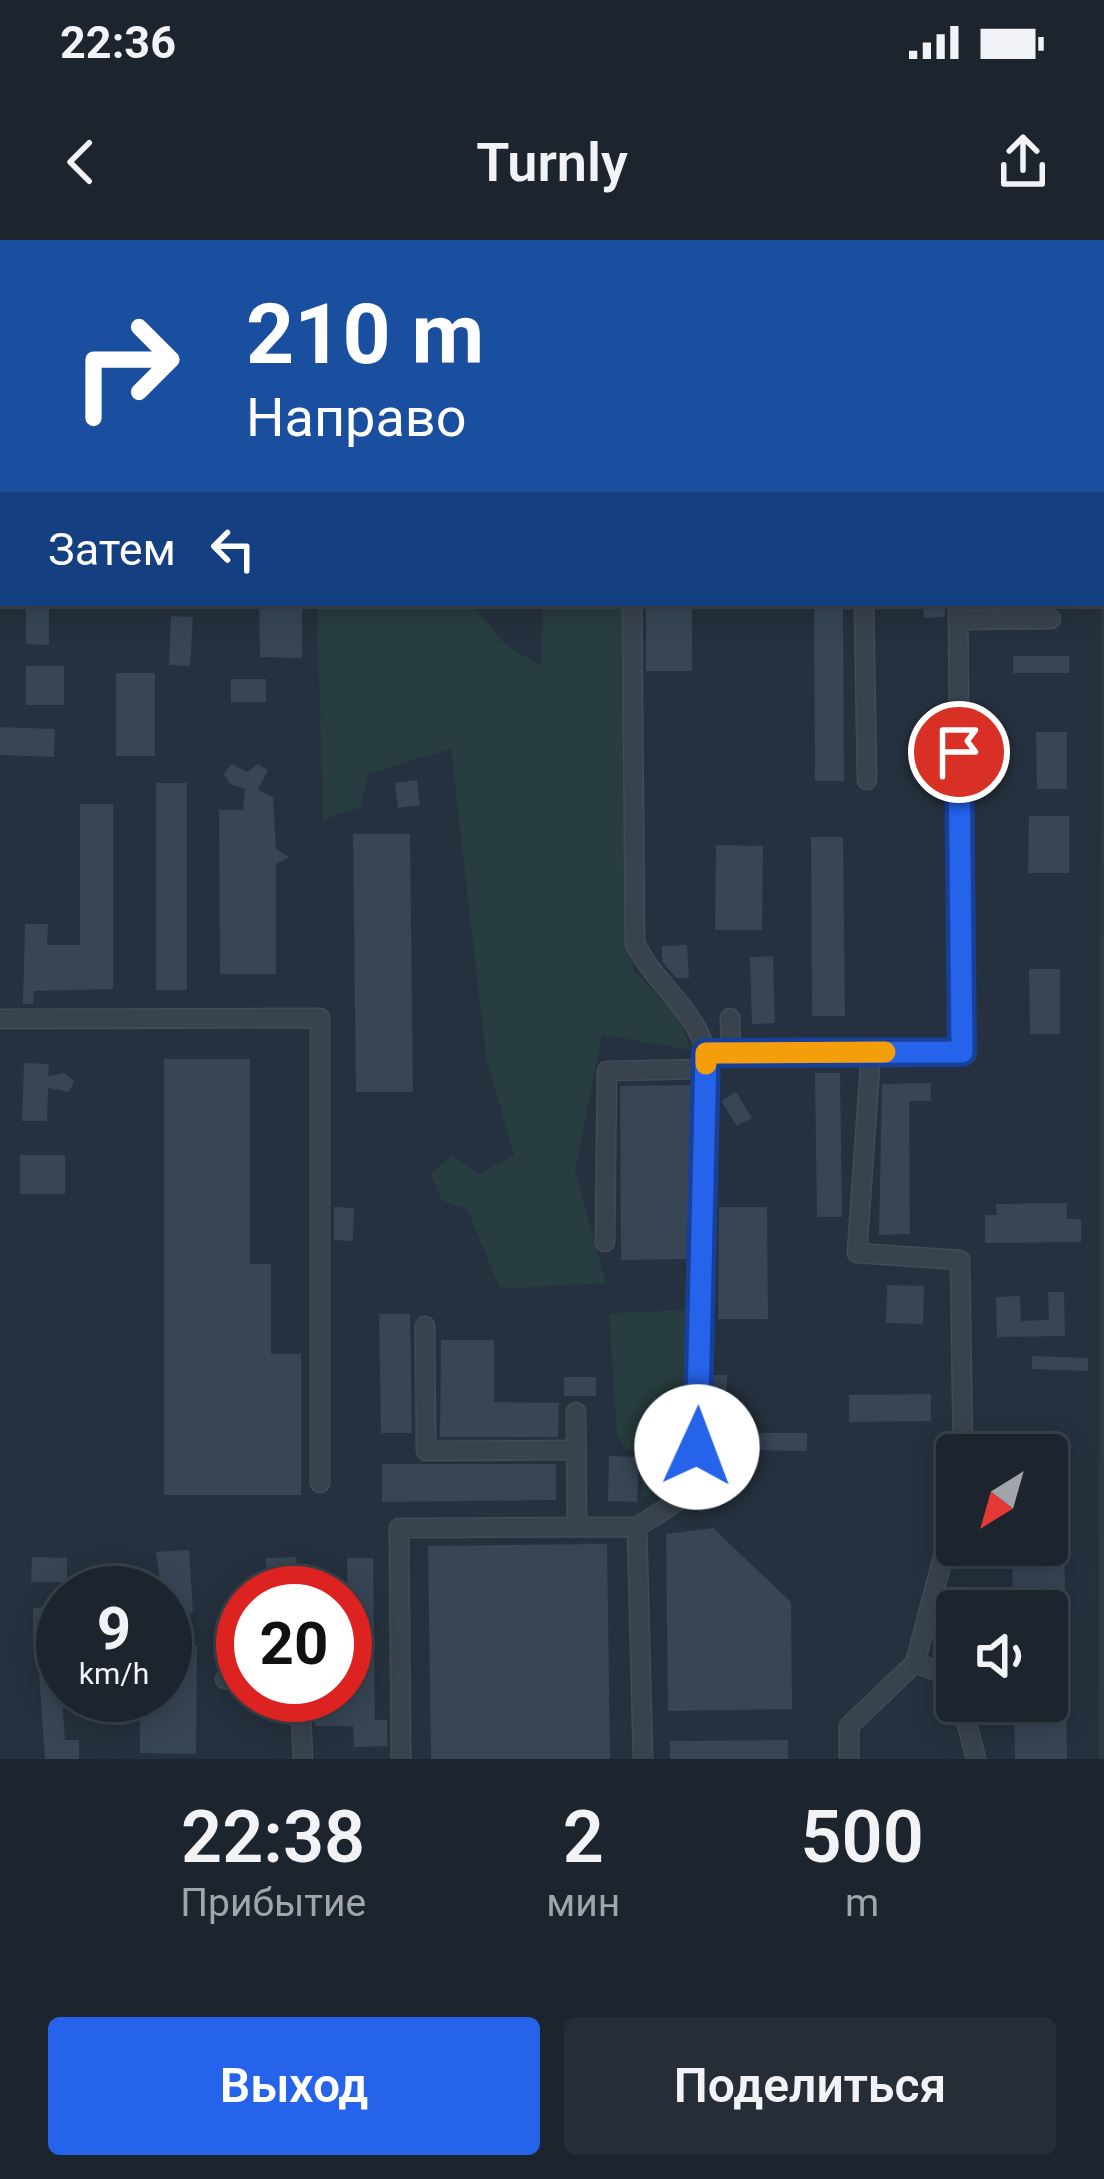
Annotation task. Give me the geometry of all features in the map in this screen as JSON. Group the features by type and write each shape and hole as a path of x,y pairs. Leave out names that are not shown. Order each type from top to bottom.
{"lane":[{"path":"0,325 0,354"},
{"path":"401,1759 399,1528 638,1526 695,1490 706,1061 700,1025 648,970 635,943 632,606"},
{"path":"864,606 866,779"},
{"path":"605,1243 607,1071 706,1061 730,1053 962,1052 958,612 1052,619"},
{"path":"0,1019 320,1018 320,1483"},
{"path":"730,1018 730,1053"},
{"path":"871,1052 857,1253 961,1260 963,1434"},
{"path":"425,1326 426,1451 576,1450"},
{"path":"576,1412 577,1527"},
{"path":"638,1526 643,1759"},
{"path":"849,1759 849,1726 915,1663 941,1566"},
{"path":"915,1663 936,1670"},
{"path":"302,1722 303,1759"},
{"path":"966,1722 976,1759"}],"green space":[{"path":"317,606 474,606 506,645 541,666 543,606 625,606 623,802 634,971 680,1018 691,1050 602,1035 575,1171 606,1283 500,1289 467,1209 441,1200 431,1174 452,1155 479,1174 514,1155 486,1057 451,749 368,774 361,807 323,820"},
{"path":"1101,606 1104,606 1104,1759 1099,1759"},
{"path":"688,1310 685,1454 675,1477 641,1499 643,1454 626,1450 617,1435 609,1313"}],"building":[{"path":"26,606 49,606 49,645 26,644"},
{"path":"259,606 302,606 302,658 260,657"},
{"path":"646,606 692,606 692,671 646,671"},
{"path":"814,606 843,606 844,781 815,781"},
{"path":"923,606 945,606 945,617 924,618"},
{"path":"171,616 193,617 190,666 169,665"},
{"path":"1013,656 1069,656 1069,673 1013,673"},
{"path":"26,666 64,666 64,705 26,705"},
{"path":"116,673 155,673 155,756 116,756"},
{"path":"231,679 266,679 266,702 231,702"},
{"path":"0,727 55,729 54,757 0,755"},
{"path":"1036,732 1067,732 1067,789 1037,789"},
{"path":"231,764 248,772 258,764 268,770 258,790 273,797 276,849 289,857 276,864 276,974 220,974 219,810 243,810 245,789 230,784 224,774"},
{"path":"417,780 420,805 398,808 395,783"},
{"path":"156,783 187,783 187,990 156,990"},
{"path":"80,804 113,804 113,989 34,991 33,1004 23,1004 25,924 48,924 47,945 80,945"},
{"path":"1029,816 1069,816 1069,873 1028,873"},
{"path":"353,834 410,834 413,1092 356,1092"},
{"path":"811,837 843,837 845,1016 812,1016"},
{"path":"716,845 763,846 762,930 715,930"},
{"path":"687,945 689,978 676,978 662,961 662,946"},
{"path":"773,956 775,1023 752,1024 750,957"},
{"path":"1029,969 1060,969 1060,1034 1030,1034"},
{"path":"164,1059 250,1059 250,1264 271,1264 271,1354 301,1354 301,1495 164,1495"},
{"path":"24,1063 49,1064 48,1076 65,1073 74,1081 69,1092 48,1088 47,1121 22,1121"},
{"path":"815,1073 840,1073 842,1217 817,1217"},
{"path":"931,1083 931,1101 909,1101 910,1234 879,1235 882,1084"},
{"path":"690,1085 691,1259 621,1260 620,1086"},
{"path":"736,1092 752,1118 737,1126 721,1101"},
{"path":"20,1155 65,1155 65,1194 20,1194"},
{"path":"1067,1203 1067,1219 1081,1219 1081,1242 985,1243 985,1215 997,1215 996,1204"},
{"path":"334,1207 354,1208 353,1241 334,1240"},
{"path":"719,1207 767,1207 768,1319 718,1319"},
{"path":"887,1285 924,1286 923,1324 886,1323"},
{"path":"1048,1292 1064,1292 1065,1336 997,1337 996,1297 1020,1296 1021,1321 1049,1320"},
{"path":"379,1314 410,1314 412,1433 381,1433"},
{"path":"441,1340 494,1340 494,1402 559,1403 558,1437 440,1437"},
{"path":"1032,1356 1088,1358 1088,1371 1032,1369"},
{"path":"713,1375 727,1375 727,1431 711,1431"},
{"path":"564,1377 596,1377 596,1396 564,1396"},
{"path":"931,1394 931,1421 849,1422 849,1395"},
{"path":"751,1433 807,1433 807,1451 751,1450"},
{"path":"609,1456 639,1457 637,1502 608,1501"},
{"path":"382,1464 556,1464 556,1500 382,1502"},
{"path":"713,1528 791,1602 792,1709 668,1711 666,1534"},
{"path":"607,1544 610,1759 431,1759 428,1546"},
{"path":"189,1550 190,1566 158,1566 156,1552"},
{"path":"32,1557 67,1558 67,1566 36,1566 36,1582 31,1582"},
{"path":"296,1557 296,1566 266,1566 266,1558"},
{"path":"347,1558 373,1558 375,1720 387,1720 387,1746 354,1747 353,1726 315,1726 315,1722 372,1722 372,1566 347,1566"},
{"path":"1012,1566 1065,1566 1065,1590 1013,1590"},
{"path":"36,1608 36,1644 33,1644"},
{"path":"192,1646 197,1646 196,1754 140,1753 140,1722 192,1722"},
{"path":"42,1722 64,1722 65,1740 79,1740 79,1759 45,1759"},
{"path":"1014,1722 1067,1722 1067,1759 1015,1759"},
{"path":"788,1740 788,1759 670,1759 670,1741"}],"slow traffic":[{"path":"706,1064 706,1053 885,1052"}],"route":[{"path":"697,1447 706,1231 706,1053 962,1052 959,752"}]}
